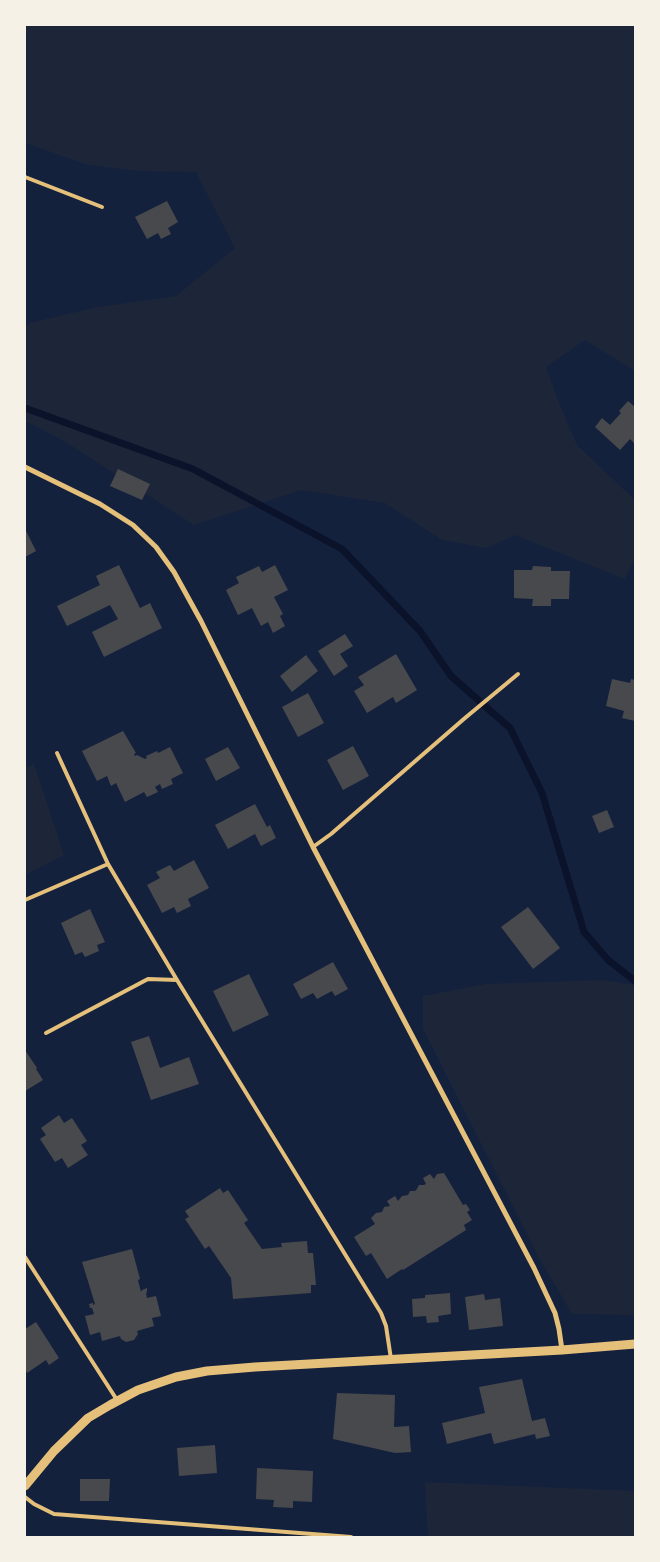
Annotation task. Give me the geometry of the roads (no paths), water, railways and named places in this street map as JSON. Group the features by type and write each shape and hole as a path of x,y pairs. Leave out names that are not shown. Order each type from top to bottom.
{"street":[{"path":"25,467 100,504 118,515 144,534 167,561 201,621 313,847 534,1268 555,1313 562,1350"},
{"path":"25,1486 54,1451 88,1418 117,1400 150,1385 176,1377 207,1371 635,1344"}],"lane":[{"path":"25,177 102,207"},
{"path":"313,847 331,834 470,713 518,674"},
{"path":"57,753 108,864 176,980 381,1313 386,1326 391,1359"},
{"path":"25,900 108,864"},
{"path":"46,1033 148,980 176,980"},
{"path":"25,1257 117,1400"},
{"path":"25,1497 54,1514 351,1537"}],"waterway":[{"path":"25,408 193,469 342,549 420,631 451,676 510,728 542,793 584,932 608,960 635,981"}]}
